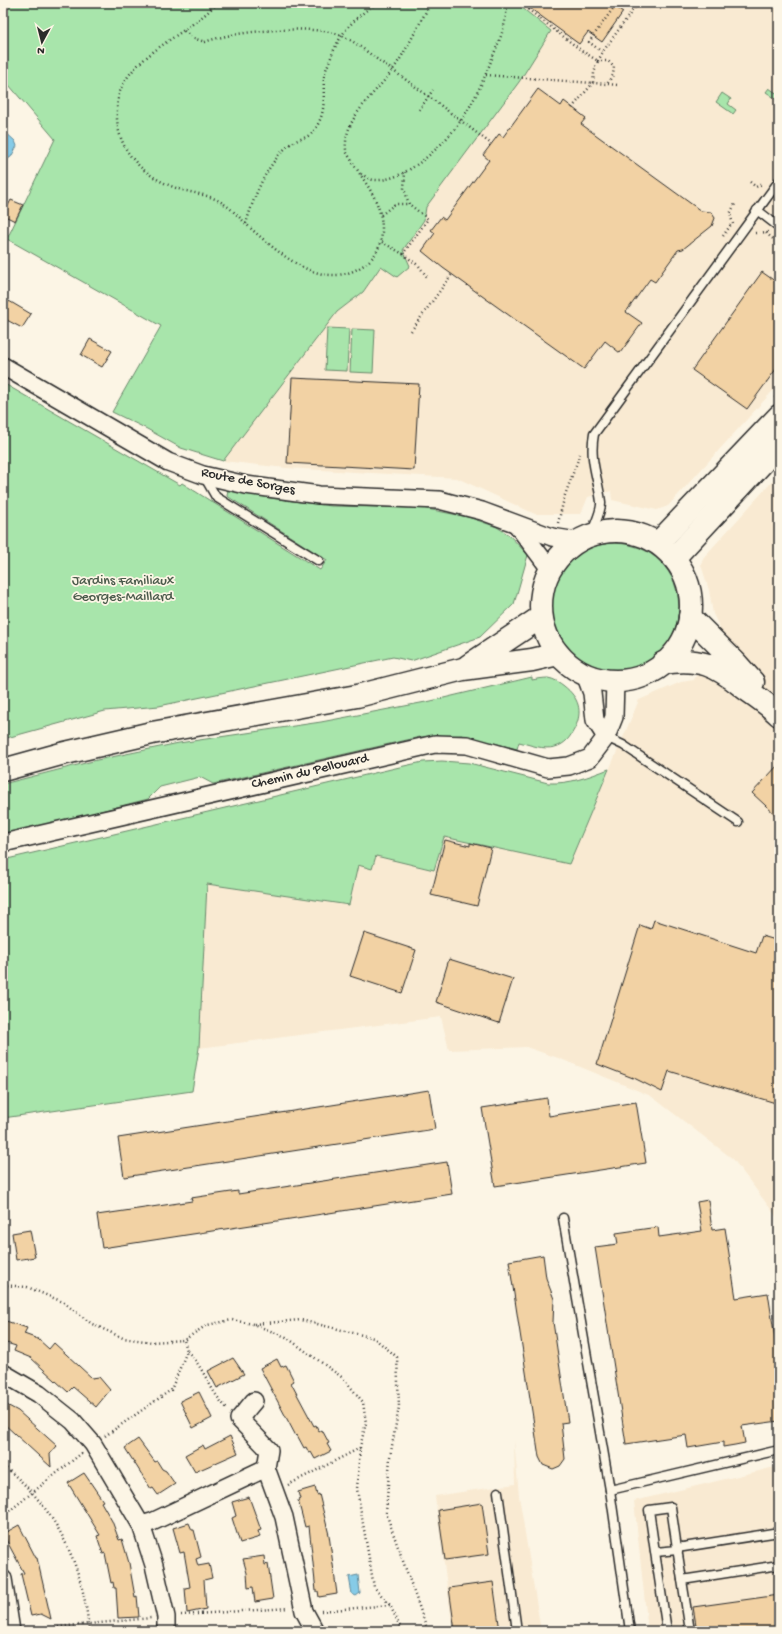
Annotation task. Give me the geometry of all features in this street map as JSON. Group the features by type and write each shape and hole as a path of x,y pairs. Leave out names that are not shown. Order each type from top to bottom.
{"main road":[{"path":"658,543 779,416"},
{"path":"674,558 779,445"},
{"path":"614,531 637,533 658,543 674,558 685,576 690,596 690,617 685,634 676,650 664,663 641,676 615,680 600,679 585,674 571,666 558,654 547,636 541,617 542,592 550,569 562,553 584,538 614,531"},
{"path":"463,669 541,617"},
{"path":"690,617 747,674 773,710"},
{"path":"3,770 61,754 152,733 357,696 463,669 532,660 558,654"},
{"path":"664,663 674,661 691,662 720,669 773,710"}],"street":[{"name":"Route de Sorges","path":"3,366 168,462 204,475 246,484 319,495 439,500 482,511 552,537 584,538"},
{"path":"517,524 550,569"},
{"path":"585,674 592,693 595,720 606,737"},
{"name":"Chemin du Pellouard","path":"3,842 411,748 436,744 467,745 548,768 569,766 590,758 606,737 614,717 615,680"},
{"path":"3,1373 39,1394 73,1421 93,1444 141,1526 154,1565 166,1624"},
{"path":"254,1401 239,1419 269,1450 266,1468 276,1491 294,1560 304,1611 316,1631"},
{"path":"141,1526 266,1468"},
{"path":"3,1579 18,1630"}],"lane":[{"path":"584,538 601,503 591,448 594,434 779,181"},
{"path":"757,210 775,229"},
{"path":"204,475 216,497 320,561"},
{"path":"606,737 623,746 738,822"},
{"path":"563,1218 610,1490 630,1631"},
{"path":"610,1490 779,1450"},
{"path":"498,1492 517,1631"},
{"path":"668,1631 649,1510 671,1507 690,1631"},
{"path":"655,1552 779,1532"},
{"path":"682,1580 779,1565"}],"path":[{"path":"217,3 184,31 154,50 134,68 118,97 117,120 122,142 134,162 149,176 176,188 220,201 295,263 316,273 329,276 347,274 370,261 382,242 377,199 346,151 348,131 359,111 392,70 431,3"},
{"path":"246,224 254,197 276,159 290,144 311,135 320,121 325,100 324,76 340,35 362,13 377,3"},
{"path":"360,174 374,180 388,179 405,172 429,156 461,121 486,75 499,41 507,13 506,3"},
{"path":"520,3 582,51 598,61 608,61 614,67 613,76 607,84"},
{"path":"602,52 589,42 617,3"},
{"path":"572,108 593,82 594,73 602,52 638,3"},
{"path":"184,31 193,38 205,42 220,36 277,30 325,31 340,35 392,70 491,144"},
{"path":"486,75 618,85"},
{"path":"419,110 433,90"},
{"path":"403,254 428,219 409,204 404,189 405,172"},
{"path":"750,182 756,187 763,184 766,186"},
{"path":"380,215 395,204 409,204"},
{"path":"735,204 731,209 730,218 735,226"},
{"path":"766,234 775,229"},
{"path":"751,238 758,232 766,234 779,244"},
{"path":"382,242 403,254 419,266 427,277"},
{"path":"411,331 452,274"},
{"path":"557,529 565,495 580,454"},
{"path":"253,1324 301,1320 374,1338 397,1357 399,1407 390,1457 386,1513 426,1626 426,1631"},
{"path":"187,1351 197,1360 221,1403 239,1419"},
{"path":"276,1491 360,1447"},
{"path":"3,1466 33,1492 55,1521 77,1568 89,1631"},
{"path":"18,1630 88,1625 166,1624 288,1608 304,1611 390,1605"}],"shaded area":[{"path":"516,3 779,3 779,384 668,506 657,510 612,500 611,491 588,497 581,514 535,514 457,478 286,468 223,461 337,312 363,292 381,266 403,250 424,220 426,207 519,82 551,31"},
{"path":"779,474 779,1220 733,1159 651,1096 561,1059 526,1047 449,1050 441,1017 199,1048 207,884 349,905 358,865 376,856 434,870 444,837 569,864 639,700 681,682 694,680 720,628 713,614 709,590 701,565 703,558"},
{"path":"514,1440 519,1496 541,1631 453,1631 435,1496 515,1484"},
{"path":"779,1466 779,1631 648,1631 634,1501"}],"green space":[{"path":"3,3 516,3 551,31 519,82 426,207 424,220 403,250 410,266 397,277 381,266 363,292 337,312 223,461 181,448 112,412 161,326 7,239 55,139 3,78"},
{"path":"769,88 779,95 779,101 766,92"},
{"path":"722,93 731,99 728,104 736,110 733,114 716,102"},
{"path":"327,328 349,329 347,371 325,370"},
{"path":"352,329 375,330 373,373 350,372"},
{"name":"Jardins Familiaux Georges-Maillard","path":"3,383 180,485 182,483 320,570 327,560 227,496 228,489 270,498 331,506 422,508 468,517 497,527 509,535 528,555 514,604 480,637 411,661 393,657 159,706 105,711 3,739"},
{"path":"615,543 639,548 660,562 674,583 679,607 674,631 660,652 639,666 615,671 591,666 570,652 556,631 551,607 556,583 570,562 591,548"},
{"path":"532,677 532,680 548,678 556,681 573,695 578,705 579,716 575,728 565,742 559,746 542,748 519,742 517,749 462,735 420,737 213,784 200,777 160,787 148,799 3,836 3,784 97,760 179,743 321,722 431,701"},
{"path":"442,761 469,763 548,783 571,781 609,769 569,864 444,837 434,870 376,856 372,869 358,865 349,905 207,884 199,1048 192,1091 3,1118 3,860 404,766 423,762"}],"water":[{"path":"3,130 15,141 17,146 11,157 3,162"},
{"path":"358,1575 360,1593 356,1596 352,1594 349,1577"}],"building":[{"path":"523,3 610,3 623,12 602,42 588,32 579,44"},
{"path":"538,89 561,106 564,101 586,118 581,124 701,211 711,212 715,218 712,226 683,249 678,250 655,282 650,279 626,312 642,323 620,353 605,341 584,369 443,268 422,251 435,233 431,230 441,217 445,220 489,160 483,155 499,134 503,137"},
{"path":"11,200 23,205 15,221 3,215"},
{"path":"762,272 779,284 779,365 747,409 692,370"},
{"path":"9,301 31,314 22,328 3,318 3,310"},
{"path":"90,339 112,351 102,367 81,355"},
{"path":"292,378 419,384 414,470 287,463"},
{"path":"779,764 779,818 752,793"},
{"path":"445,840 470,846 470,843 491,848 477,906 431,895"},
{"path":"654,920 756,953 762,936 779,941 779,1104 669,1071 662,1092 632,1077 633,1078 597,1064 640,925 651,929"},
{"path":"364,933 416,950 402,993 350,976"},
{"path":"449,959 513,979 499,1023 436,1002"},
{"path":"429,1090 435,1129 124,1177 118,1138"},
{"path":"547,1098 549,1116 636,1102 646,1163 495,1186 482,1108"},
{"path":"447,1162 452,1194 102,1248 97,1215 192,1201 191,1198 238,1191 238,1194"},
{"path":"708,1200 712,1230 725,1228 736,1298 768,1293 779,1364 779,1421 742,1426 745,1443 723,1447 723,1442 688,1448 686,1435 626,1444 595,1247 618,1244 616,1233 658,1227 659,1237 702,1231 697,1202"},
{"path":"30,1230 35,1257 16,1260 12,1233"},
{"path":"543,1255 546,1278 554,1299 553,1322 568,1422 561,1423 565,1459 560,1466 553,1469 543,1465 539,1457 509,1261"},
{"path":"3,1320 27,1328 24,1334 38,1339 49,1349 54,1343 92,1378 99,1377 110,1390 96,1407 73,1387 68,1392 31,1358 14,1351 16,1346 3,1342"},
{"path":"233,1358 244,1374 217,1388 208,1371"},
{"path":"277,1359 281,1367 286,1365 294,1381 291,1383 314,1426 316,1425 319,1432 322,1430 329,1443 327,1444 331,1451 315,1459 306,1447 304,1448 297,1435 296,1436 260,1368"},
{"path":"199,1392 212,1418 193,1428 180,1401"},
{"path":"3,1403 18,1411 57,1446 50,1454 51,1467 3,1423"},
{"path":"230,1436 238,1453 195,1472 185,1455 203,1445 205,1449"},
{"path":"138,1439 155,1462 157,1461 175,1484 158,1495 153,1488 151,1489 125,1448"},
{"path":"84,1473 103,1501 101,1502 112,1521 119,1540 122,1539 129,1563 135,1597 137,1596 139,1617 118,1618 116,1588 114,1588 113,1582 111,1583 105,1553 103,1554 97,1536 100,1535 68,1483"},
{"path":"315,1487 317,1495 319,1494 329,1535 337,1594 319,1597 318,1591 316,1591 309,1526 305,1527 298,1500 300,1499 298,1492"},
{"path":"249,1497 261,1530 258,1531 260,1537 240,1543 232,1518 236,1516 232,1502"},
{"path":"482,1503 489,1554 445,1560 438,1510"},
{"path":"189,1523 192,1530 194,1530 201,1557 196,1559 198,1566 209,1564 212,1578 204,1580 206,1609 187,1613 185,1588 190,1587 184,1552 180,1553 173,1528"},
{"path":"19,1525 37,1558 51,1619 41,1614 31,1616 21,1574 24,1573 3,1534"},
{"path":"264,1556 265,1565 268,1564 273,1599 255,1602 253,1587 248,1588 247,1573 243,1559"},
{"path":"493,1582 500,1631 455,1631 449,1588"},
{"path":"779,1595 779,1631 697,1631 693,1607"}]}
